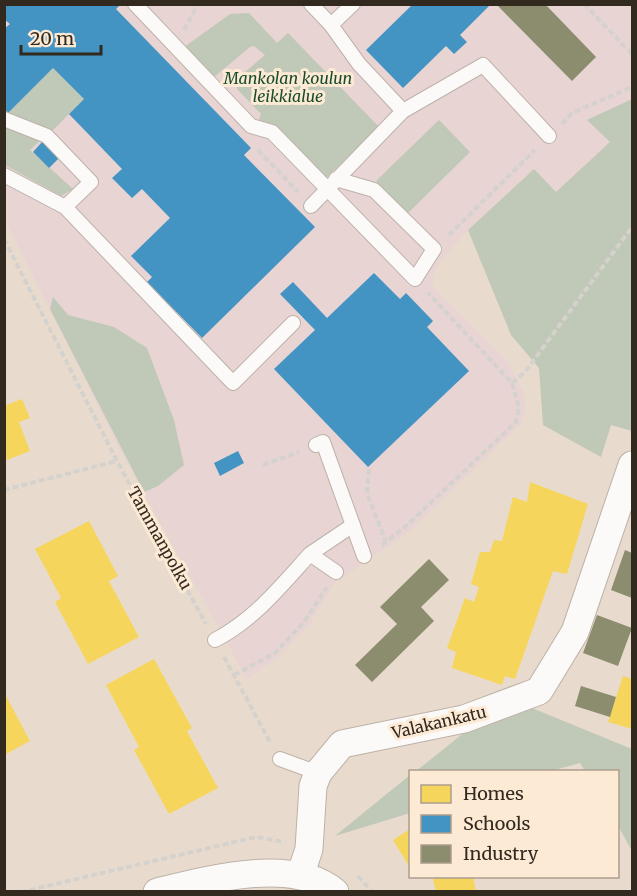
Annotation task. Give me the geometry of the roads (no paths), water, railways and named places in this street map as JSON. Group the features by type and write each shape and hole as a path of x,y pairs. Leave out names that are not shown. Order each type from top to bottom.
{"street":[{"name":"Valakankatu","path":"300,876 309,849 314,786 318,773 342,744 464,719 539,691 575,632 633,465"},
{"path":"157,891 274,872 300,876 336,891"}],"lane":[{"path":"135,4 251,126 272,132 331,184 415,279 434,249 374,190 331,184"},
{"path":"311,4 331,25 359,64 404,111"},
{"path":"331,25 352,4"},
{"path":"311,206 404,111 483,66 549,136"},
{"path":"4,119 47,136 91,182 65,207"},
{"path":"4,175 65,207 233,383 293,323"},
{"path":"316,445 323,442 364,556"},
{"path":"215,640 231,632 259,610 310,554 353,525"},
{"path":"310,554 336,572"},
{"path":"280,759 318,773"}],"park label":[{"name":"Mankolan koulun leikkialue","path":"288,87"}]}
